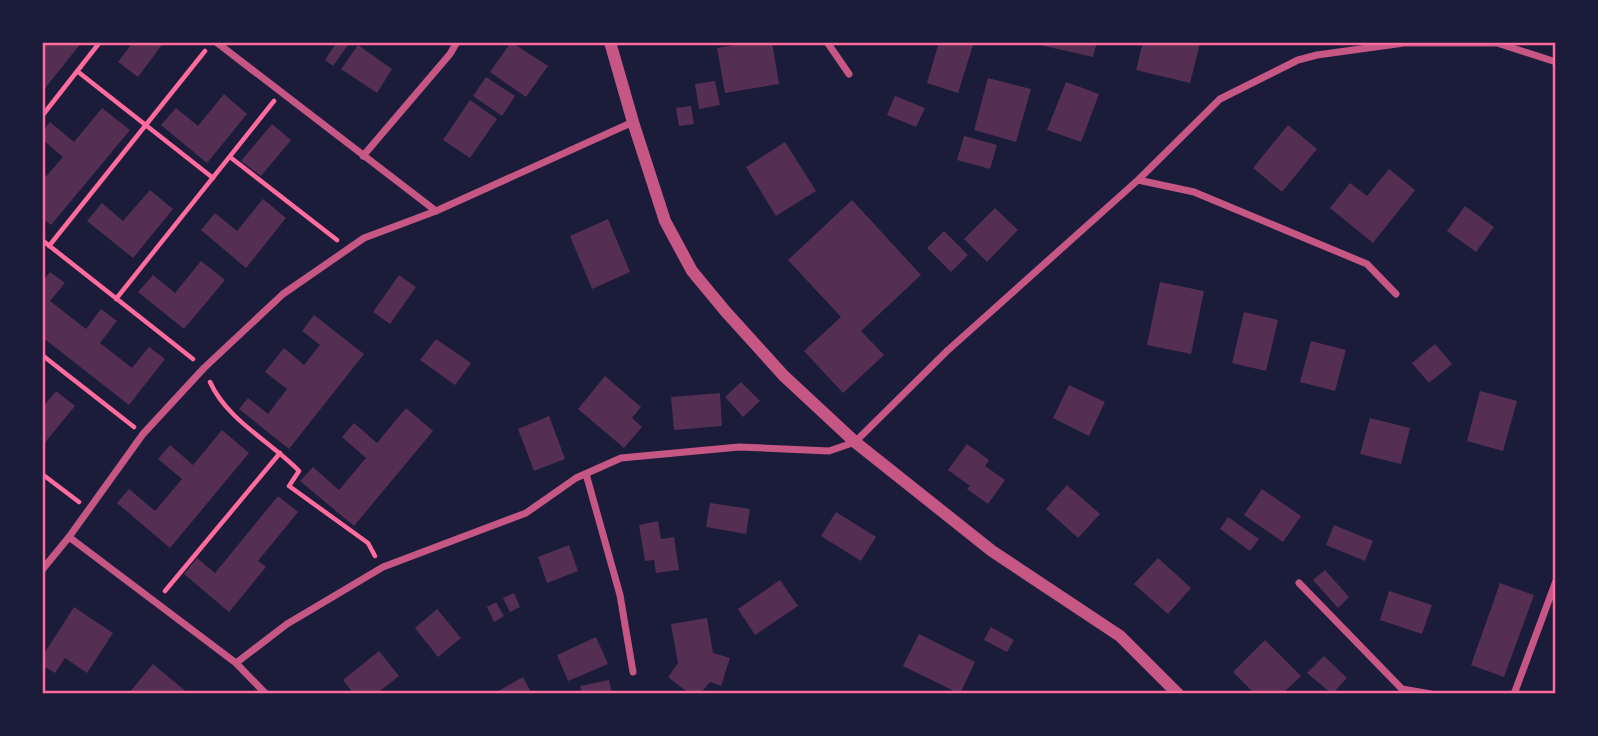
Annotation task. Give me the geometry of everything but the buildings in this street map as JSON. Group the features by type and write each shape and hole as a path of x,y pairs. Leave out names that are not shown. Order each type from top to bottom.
{"street":[{"path":"214,42 436,211"},
{"path":"363,156 450,54 457,42"},
{"path":"610,42 665,221 692,271 784,376 855,442 992,551 1120,636 1178,694"},
{"path":"827,42 849,74"},
{"path":"236,663 287,624 383,567 526,513 586,474 621,458 739,447 829,451 855,442 947,351 1138,180 1220,99 1298,60 1404,43 1497,43 1556,62"},
{"path":"42,570 69,537 143,433 205,368 283,294 364,238 436,211 633,122"},
{"path":"1138,180 1194,192 1367,264 1396,294"},
{"path":"586,474 620,595 633,672"},
{"path":"69,537 236,663 266,694"},
{"path":"1514,694 1556,580"},
{"path":"1299,583 1402,689 1431,694"}],"path":[{"path":"42,116 100,42"},
{"path":"49,246 214,42"},
{"path":"77,71 213,178"},
{"path":"116,299 281,93"},
{"path":"230,157 349,249"},
{"path":"42,240 205,368 216,394 231,412 299,471 289,486 368,542 383,567"},
{"path":"42,355 143,433"},
{"path":"156,602 280,453"},
{"path":"42,474 89,509"}]}
